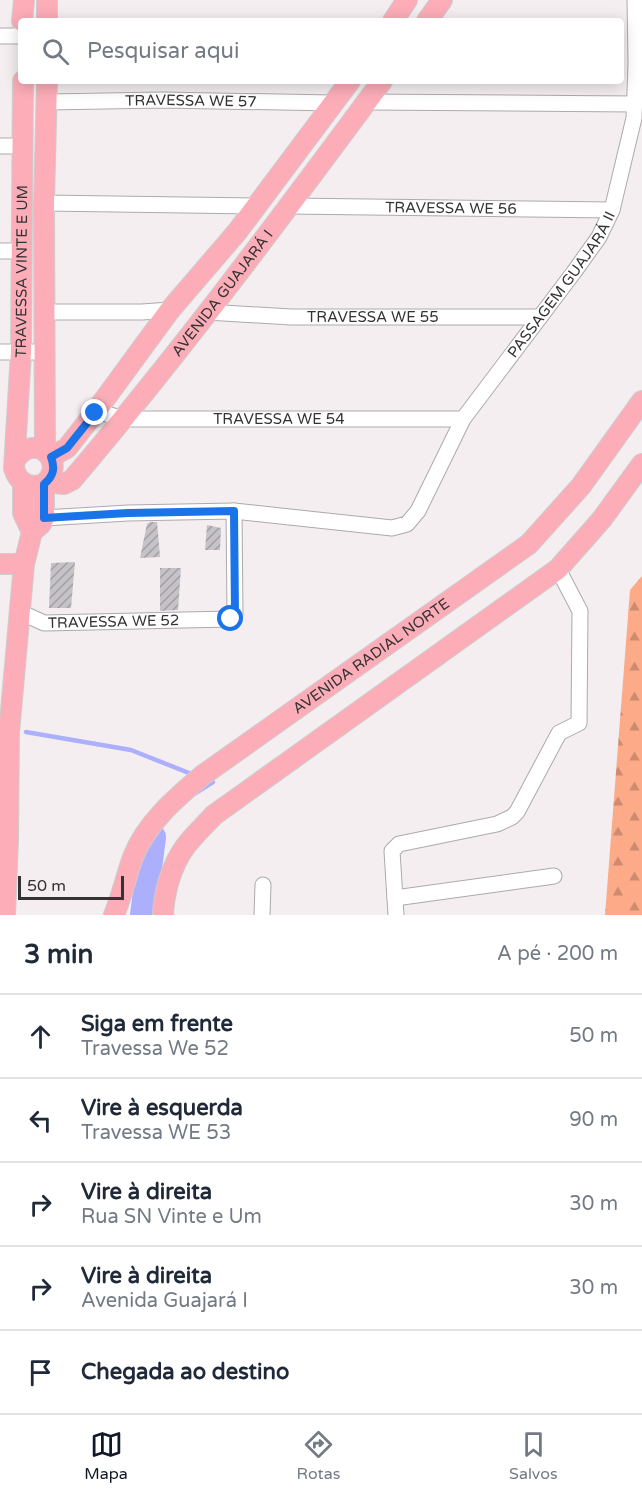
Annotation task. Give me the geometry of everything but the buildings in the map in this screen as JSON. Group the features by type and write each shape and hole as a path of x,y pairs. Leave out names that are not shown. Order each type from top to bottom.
{"main road":[{"path":"22,18 24,0"},
{"path":"47,0 47,18"},
{"path":"395,18 408,0"},
{"path":"429,18 442,0"},
{"name":"TRAVESSA VINTE E UM","path":"23,84 21,352 13,469 23,513 38,525"},
{"name":"TRAVESSA VINTE E UM","path":"47,84 44,202 48,454"},
{"name":"AVENIDA GUAJARÁ I","path":"48,454 67,448 170,310 237,232 348,84"},
{"name":"AVENIDA GUAJARÁ I","path":"45,483 64,484 72,480 124,419 290,206 380,84"},
{"name":"AVENIDA RADIAL NORTE","path":"114,915 134,855 145,835 181,794 203,775 529,544 581,486 642,401"},
{"path":"36,447 48,454 54,466 52,475 45,483 37,486 13,469 20,453 28,448 36,447"},
{"path":"163,915 163,905 171,873 184,848 214,815 558,569 602,519 642,464"},
{"path":"4,915 4,842 9,733 24,564 38,525 45,483"},
{"path":"0,564 24,564"}],"street":[{"name":"PASSAGEM GUAJARÁ II","path":"234,511 392,528 406,524 418,511 463,419 599,237 612,210 631,133 635,104 637,10"},
{"path":"0,36 18,36"},
{"name":"TRAVESSA WE 57","path":"46,102 173,100 334,103"},
{"path":"367,102 635,104"},
{"path":"0,146 23,146"},
{"path":"44,202 255,206"},
{"name":"TRAVESSA WE 56","path":"290,206 612,210"},
{"path":"0,251 21,251"},
{"path":"45,312 170,310"},
{"name":"TRAVESSA WE 55","path":"207,312 291,317 540,317"},
{"path":"0,352 45,352"},
{"name":"TRAVESSA WE 54","path":"96,411 124,419 463,419"},
{"path":"38,525 128,513 234,511"},
{"name":"TRAVESSA WE 52","path":"20,612 48,623 231,619 235,615 234,511"},
{"path":"396,915 392,850 394,847 399,844 497,824 512,817 517,812 559,733 579,723 580,611 558,569"},
{"path":"395,897 554,876"},
{"path":"262,915 263,885"}],"green space":[{"path":"642,576 642,915 605,915 630,590"}],"waterway":[{"path":"26,732 131,750 194,775"},
{"path":"194,794 213,782"},
{"path":"143,915 153,837"}],"route":[{"path":"95,413 67,448 51,457 54,466 52,475 44,484 44,518 128,513 234,511 235,615 231,619"}]}
